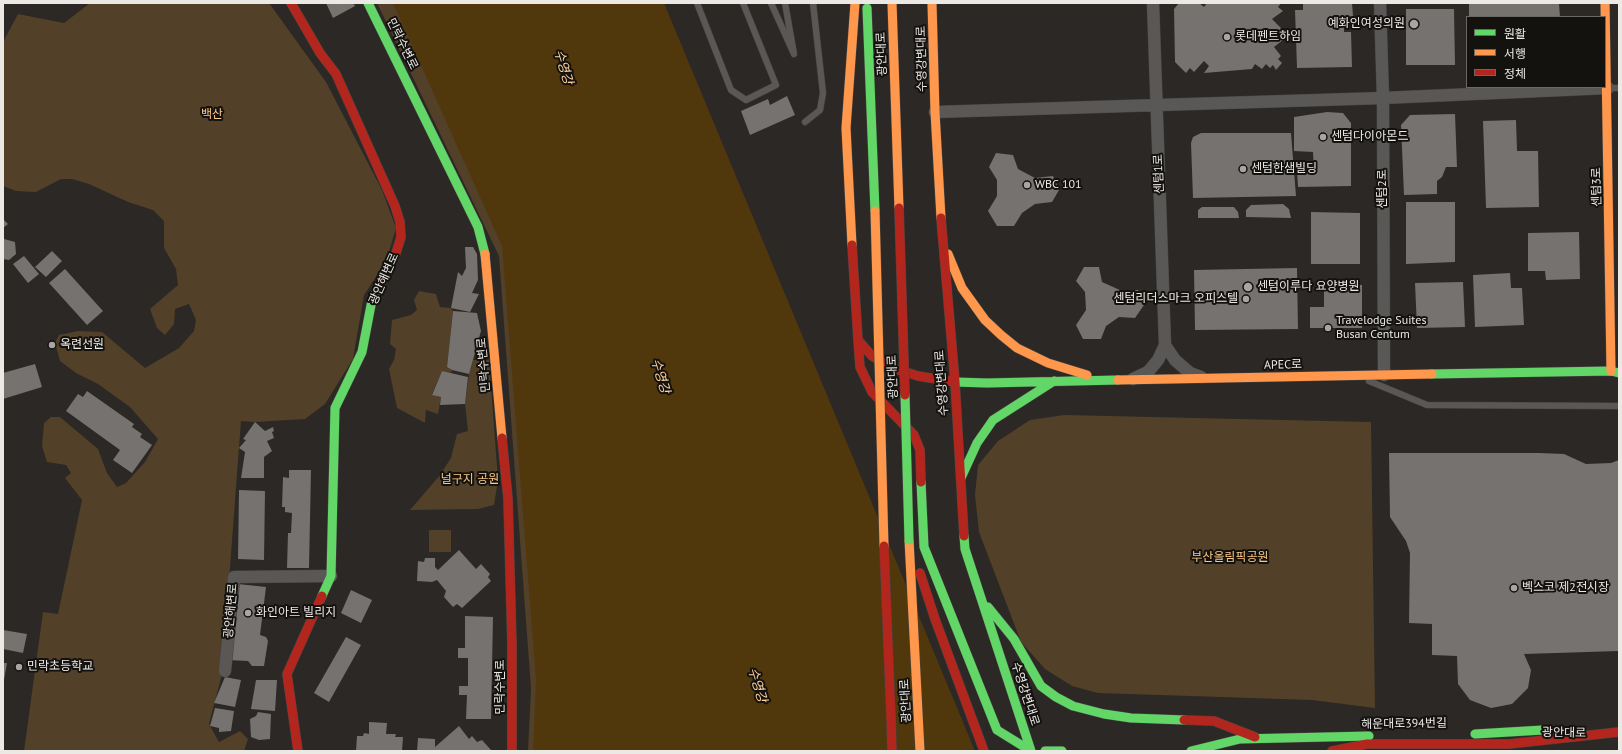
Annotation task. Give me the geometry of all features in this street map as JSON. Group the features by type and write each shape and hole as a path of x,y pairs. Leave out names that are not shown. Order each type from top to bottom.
{"main road":[{"name":"광안해변로","path":"291,3 320,53 336,74 395,206 400,222 401,237 396,253 372,300 362,352 335,408 331,576 287,674 298,751"},
{"name":"민락수변로","path":"368,3 478,227 485,255 508,499 512,646 512,751"},
{"path":"855,3 846,128 860,368 872,392 914,435 920,450 924,547 997,730 1031,751"},
{"name":"광안대로","path":"867,3 892,751"},
{"name":"광안대로","path":"892,3 909,540 920,751"},
{"name":"수영강변대로","path":"932,3 935,112 942,240 955,382 965,549 1031,751"},
{"name":"센텀3로","path":"1606,3 1613,88 1616,371"},
{"path":"942,240 962,288 985,320 1017,348 1048,363 1104,380"},
{"name":"APEC로","path":"858,340 872,356 890,367 918,376 955,382 988,383 1054,380 1616,371"},
{"path":"960,480 977,443 993,420 1054,380"},
{"path":"909,540 984,751"},
{"path":"981,598 1014,639 1041,686 1056,697 1073,706 1104,714 1131,718 1214,721 1261,739"},
{"path":"1468,734 1619,726"},
{"path":"1332,751 1367,744 1509,744 1619,732"},
{"name":"해운대로394번길","path":"1191,751 1240,739 1445,735"},
{"name":"광안대로","path":"1509,744 1588,745"},
{"path":"1045,751 1062,751"}],"street":[{"name":"센텀1로","path":"1153,3 1165,345"},
{"name":"센텀2로","path":"1380,3 1383,98 1384,375"},
{"path":"935,112 1383,98 1613,88"},
{"path":"1165,345 1175,360 1190,373 1204,378"},
{"path":"1132,379 1148,372 1158,360 1165,345"},
{"name":"광안해변로","path":"225,670 234,577 331,576"}],"lane":[{"path":"697,3 731,90 746,100 776,85 743,3"},
{"path":"771,3 794,54 785,3"},
{"path":"805,122 820,110 823,92 813,3"},
{"path":"1354,376 1427,405 1619,406"}],"green space":[{"name":"백산","path":"90,3 269,3 326,82 382,190 396,228 386,262 364,295 353,359 325,404 305,419 255,422 241,421 222,674 209,724 219,742 240,731 248,739 244,751 24,751 43,612 58,614 82,500 65,478 71,473 66,465 47,462 42,446 44,423 51,417 60,417 98,449 107,473 117,487 126,483 145,462 158,439 130,407 98,384 76,373 60,361 55,343 59,335 78,331 102,332 145,368 179,348 194,331 196,320 189,304 175,309 174,324 165,335 157,328 150,309 178,285 176,269 164,248 164,221 153,210 128,202 89,184 72,179 61,179 36,192 16,191 3,186 3,42 18,14 64,23"},
{"path":"377,3 410,3 517,242 553,751 528,751 531,689 499,256"},
{"path":"419,291 436,294 440,307 451,308 453,311 447,367 452,370 451,373 442,371 432,394 441,397 438,414 426,410 425,423 397,408 389,369 394,360 396,349 390,344 392,320 411,315 417,310 414,300"},
{"name":"널구지 공원","path":"473,360 489,360 498,480 494,505 478,509 410,510 440,475 451,458 457,434 468,431 465,404 469,374"},
{"name":"부산올림픽공원","path":"1064,415 1371,422 1375,708 1312,700 1098,693 1072,686 1045,669 1021,642 979,532 975,495 978,465 998,441 1030,420"},
{"path":"429,530 451,530 451,552 429,552"}],"water":[{"name":"수영강","path":"393,3 664,3 975,751 533,751 536,680 502,246"}],"building":[{"path":"326,3 353,3 355,6 333,18"},
{"name":"롯데펜트하임","path":"1179,3 1199,3 1204,7 1207,3 1281,3 1278,7 1283,11 1272,19 1281,28 1278,34 1283,40 1274,47 1281,56 1278,59 1282,63 1276,70 1273,65 1270,68 1266,64 1262,69 1255,64 1252,69 1204,73 1209,66 1204,61 1194,72 1190,68 1186,73 1175,62 1174,9"},
{"path":"1303,3 1352,3 1353,16 1344,17 1344,32 1351,32 1352,67 1297,68 1295,10 1303,10"},
{"path":"1469,3 1559,3 1560,16 1469,16"},
{"path":"1406,9 1454,9 1455,65 1406,65"},
{"path":"787,96 795,115 750,135 741,111 768,99 770,105"},
{"name":"센텀다이아몬드","path":"1327,112 1343,113 1351,123 1351,186 1298,187 1297,172 1314,172 1313,152 1294,151 1294,117"},
{"path":"1455,114 1457,167 1446,167 1442,177 1437,181 1437,194 1404,195 1401,125 1410,115"},
{"path":"1516,120 1517,151 1538,151 1539,207 1486,208 1483,121"},
{"name":"센텀한샘빌딩","path":"1201,133 1291,133 1296,196 1193,198 1191,143 1193,137"},
{"name":"WBC 101","path":"996,153 1013,155 1018,169 1035,178 1053,176 1059,190 1052,202 1035,204 1022,213 1014,226 997,226 988,211 997,196 997,180 989,167"},
{"path":"1406,202 1455,202 1455,262 1406,264"},
{"path":"1283,204 1289,209 1291,218 1246,217 1246,210 1251,205"},
{"path":"1202,207 1234,207 1238,212 1239,218 1198,218 1198,210"},
{"path":"1311,212 1360,213 1360,264 1311,264"},
{"path":"3,219 8,224 3,228"},
{"path":"1579,232 1580,279 1546,280 1545,271 1528,271 1528,233"},
{"path":"4,239 15,242 16,254 9,260 3,259"},
{"path":"465,247 473,247 477,254 478,280 472,293 479,294 470,312 451,308 458,272 462,276 466,268"},
{"path":"52,251 62,261 46,277 35,267"},
{"path":"24,256 39,274 28,283 13,264"},
{"path":"1084,267 1099,267 1102,282 1122,291 1138,290 1144,305 1135,318 1119,317 1106,326 1101,339 1083,339 1076,325 1086,310 1085,292 1076,281"},
{"name":"센텀리더스마크 오피스텔","path":"1297,268 1298,329 1195,330 1194,270"},
{"path":"65,269 103,311 87,325 49,283"},
{"path":"1510,273 1511,288 1522,288 1524,325 1475,327 1473,275"},
{"path":"1463,282 1465,327 1417,328 1415,283"},
{"path":"1343,285 1362,285 1362,328 1310,328 1310,307 1324,307 1324,291 1343,291"},
{"path":"453,311 477,313 481,331 469,374 452,370 447,367"},
{"path":"35,364 42,387 3,399 3,373"},
{"path":"442,371 468,377 465,404 440,405 441,397 432,395"},
{"path":"87,391 134,424 132,427 142,434 140,437 152,445 132,473 113,460 120,450 66,411 78,394 83,397"},
{"path":"255,422 265,431 273,427 274,431 272,432 274,438 267,441 272,451 264,457 264,478 241,478 245,452 239,448 246,440 243,439"},
{"name":"벡스코 제2전시장","path":"1389,453 1564,454 1586,464 1611,463 1619,460 1619,651 1524,654 1531,670 1528,688 1512,704 1491,708 1470,700 1458,684 1457,656 1432,655 1432,624 1409,623 1410,553 1406,541 1390,517"},
{"path":"289,470 311,470 309,568 287,568 288,533 291,533 292,513 285,512 285,507 282,507 283,477 289,478"},
{"path":"239,490 265,491 264,560 238,559"},
{"path":"459,550 476,569 481,564 490,574 488,577 491,581 462,608 457,604 453,607 444,597 446,591 437,580 432,582 417,581 418,561 424,562 425,558 435,558 435,567 438,570"},
{"name":"화인아트 빌리지","path":"238,584 266,587 260,635 266,637 268,641 264,666 252,666 248,661 227,660"},
{"path":"351,590 372,600 361,623 341,613"},
{"path":"465,616 493,617 491,719 466,719 467,695 459,695 459,686 468,686 468,658 458,658 458,648 465,648"},
{"path":"3,630 27,634 23,653 3,649"},
{"path":"346,637 361,645 329,702 314,693"},
{"path":"3,663 7,663 4,680 3,680"},
{"path":"225,677 241,680 235,707 214,703"},
{"path":"256,680 277,680 275,711 251,709"},
{"path":"215,708 234,711 231,731 219,732 219,728 210,726"},
{"path":"258,712 271,714 270,739 259,740 251,737 250,719 256,716"},
{"path":"369,722 387,723 386,734 396,734 395,737 403,737 402,751 356,751 357,736 363,736 364,733 369,734"},
{"path":"459,726 469,739 472,736 477,742 482,740 491,750 417,751 418,738 435,739 435,747"}],"traffic: fast":[{"path":"368,3 478,227 485,254"},
{"path":"867,8 875,211"},
{"path":"322,596 331,576 335,408 362,352 372,300 381,283"},
{"path":"1432,374 1611,371 1619,373"},
{"path":"955,382 987,383 1118,380"},
{"path":"961,478 977,443 993,420 1054,381"},
{"path":"905,395 909,540"},
{"path":"921,482 924,547 997,730 1031,751"},
{"path":"964,536 965,549 1031,751"},
{"path":"988,607 1014,639 1041,686 1056,697 1073,706 1104,714 1131,718 1184,720"},
{"path":"1475,734 1543,730"},
{"path":"1191,751 1240,739 1369,736"},
{"path":"1045,751 1062,751"}],"traffic: slow":[{"path":"852,245 846,128 855,3"},
{"path":"892,3 899,208"},
{"path":"932,3 935,112 941,218"},
{"path":"1605,3 1605,16"},
{"path":"1606,64 1611,371"},
{"path":"875,211 884,546"},
{"path":"485,254 502,438"},
{"path":"948,254 962,288 985,320 1001,335 1017,348 1048,363 1087,375"},
{"path":"1118,380 1432,374"},
{"path":"909,540 920,751"}],"traffic: jam":[{"path":"291,3 320,53 336,74 395,206 400,222 401,237 396,253 381,283"},
{"path":"899,208 905,395"},
{"path":"941,218 955,382 964,536"},
{"path":"852,245 858,340 872,356 890,367 918,376 955,382"},
{"path":"858,340 860,367 872,392 914,435 920,450 921,482"},
{"path":"502,438 508,499 512,646 512,751"},
{"path":"884,546 891,718"},
{"path":"920,573 935,619 984,751"},
{"path":"298,751 287,674 322,596"},
{"path":"891,718 892,751"},
{"path":"1184,720 1214,721 1255,737"},
{"path":"1332,751 1367,744 1509,744 1619,732"}],"place":[{"name":"예화인여성의원","path":"1414,24"},
{"name":"롯데펜트하임","path":"1227,37"},
{"name":"센텀다이아몬드","path":"1323,137"},
{"name":"센텀한샘빌딩","path":"1243,169"},
{"name":"WBC 101","path":"1027,185"},
{"name":"센텀이루다 요양병원","path":"1248,287"},
{"name":"센텀리더스마크 오피스텔","path":"1246,299"},
{"name":"Travelodge Suites Busan Centum","path":"1328,328"},
{"name":"옥련선원","path":"52,345"},
{"name":"벡스코 제2전시장","path":"1514,588"},
{"name":"화인아트 빌리지","path":"248,613"},
{"name":"민락초등학교","path":"19,667"}]}
